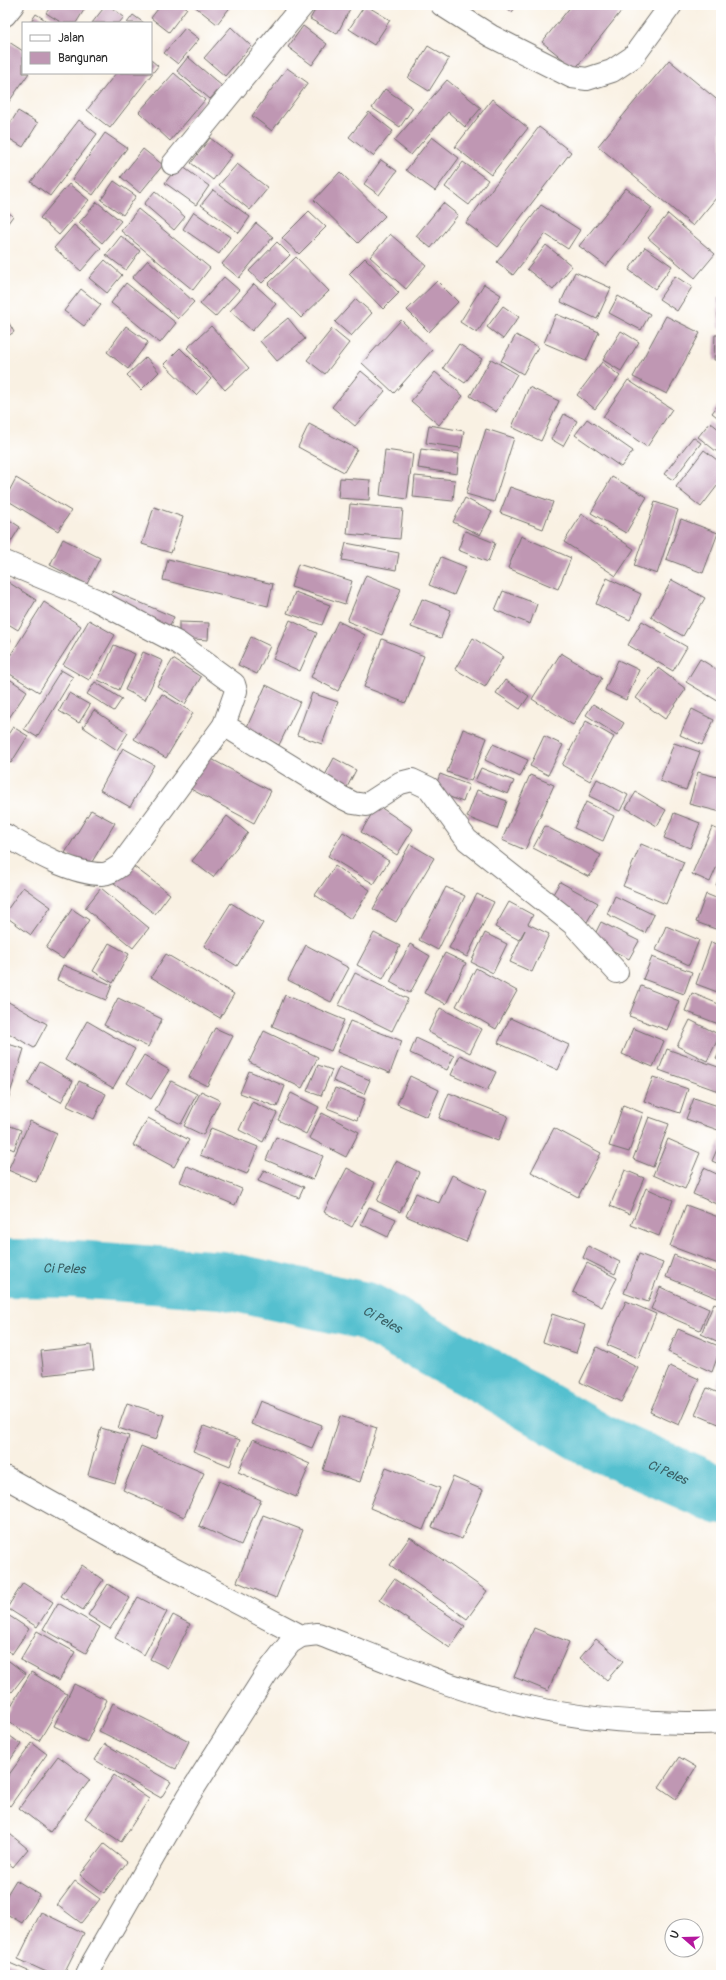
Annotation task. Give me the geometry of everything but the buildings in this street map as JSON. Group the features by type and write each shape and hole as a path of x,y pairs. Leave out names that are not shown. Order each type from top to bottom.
{"street":[{"path":"5,15 13,5"},
{"path":"173,164 303,5"},
{"path":"442,5 491,36 572,77 587,79 612,71 633,57 672,5"},
{"path":"5,562 96,600 178,643 234,684 236,691 224,725 121,865 111,872 102,874 62,865 5,835"},
{"path":"224,725 353,803 366,805 406,781 412,780 428,788 467,840 572,923 617,972"},
{"path":"5,1476 118,1540 300,1636"},
{"path":"87,1975 181,1810 250,1699 290,1642 300,1636 318,1634 459,1687 501,1700 542,1710 623,1722 721,1722"}],"waterway":[{"name":"Ci Peles","path":"5,1268 74,1269 222,1280 366,1311 488,1378 598,1442 721,1496"}]}
